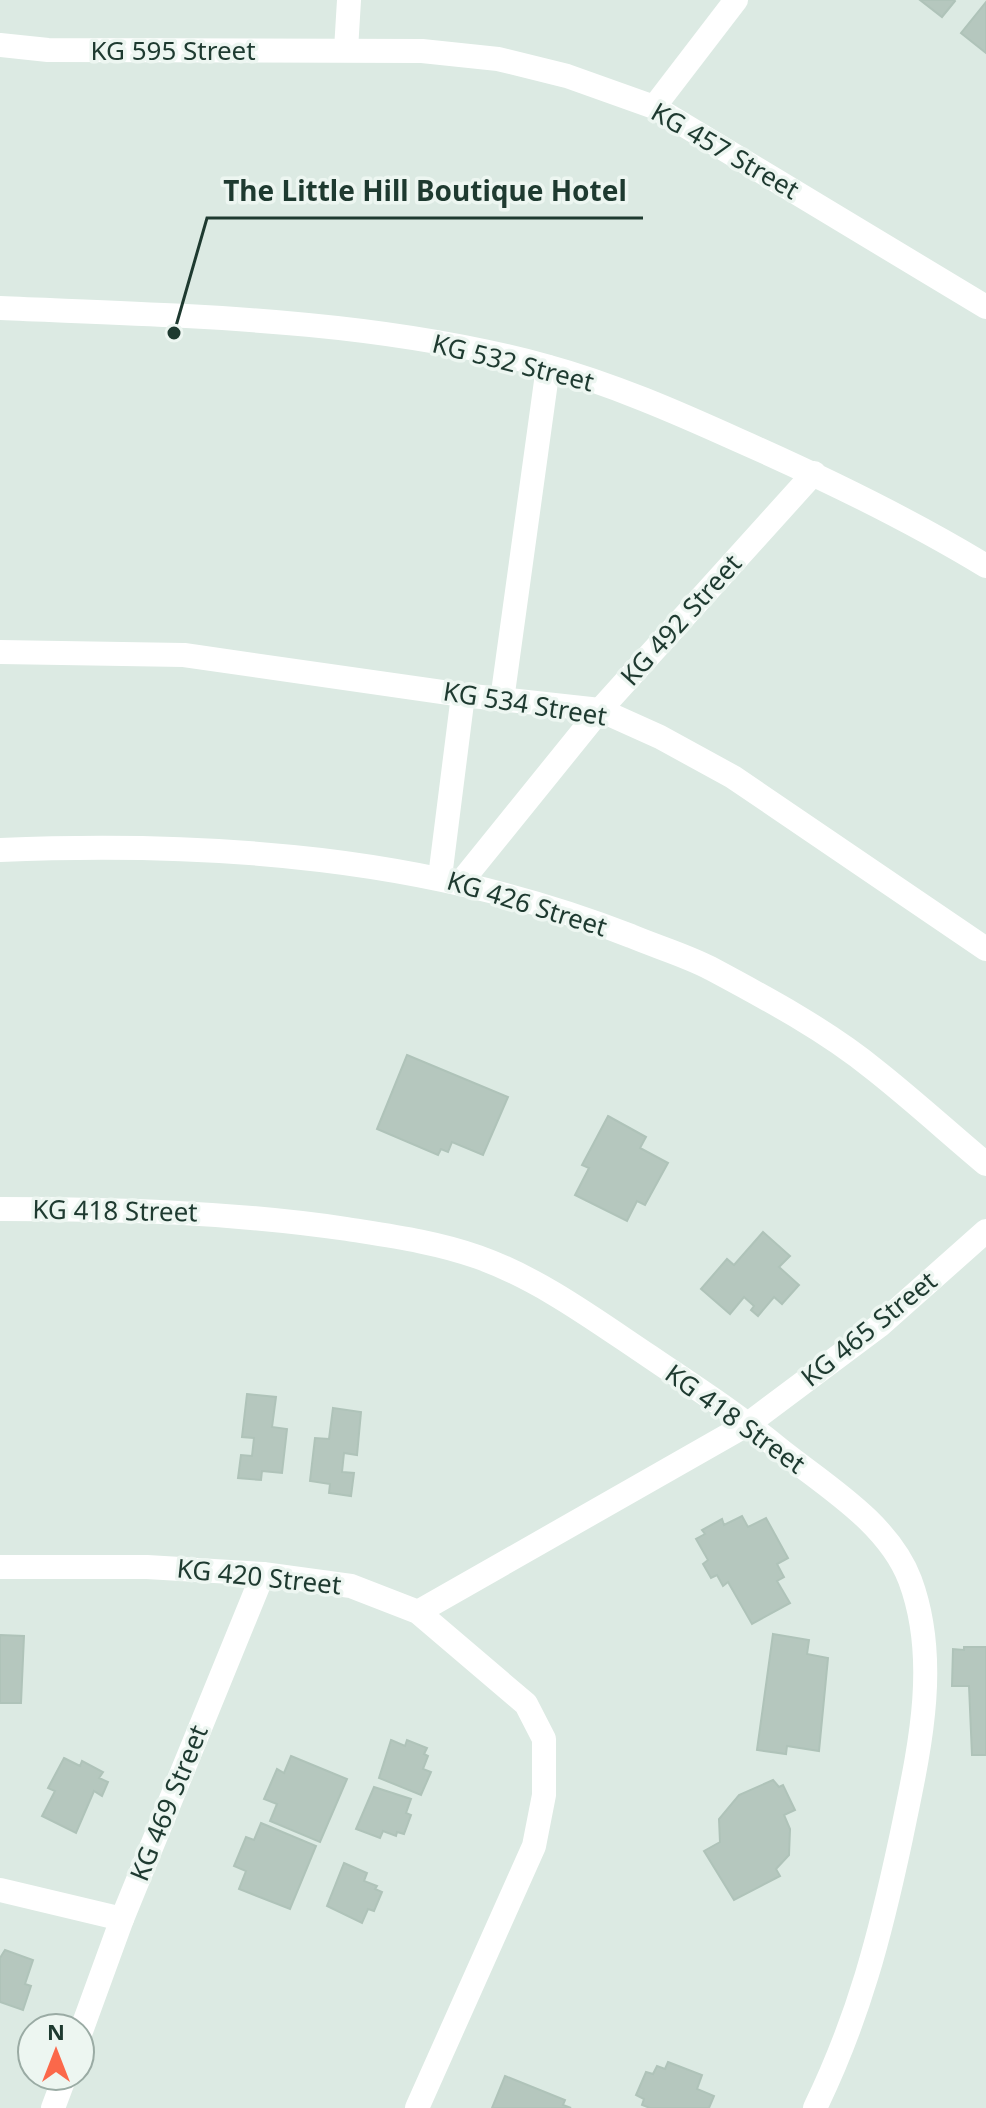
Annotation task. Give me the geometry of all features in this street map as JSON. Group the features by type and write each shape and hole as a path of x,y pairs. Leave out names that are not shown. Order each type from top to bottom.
{"street":[{"path":"346,50 349,0"},
{"path":"654,107 736,0"},
{"name":"KG 595 Street","path":"0,45 48,50 346,50"},
{"name":"KG 457 Street","path":"346,50 422,51 498,59 567,76 654,107 986,307"},
{"name":"KG 532 Street","path":"0,308 318,326 476,350 548,367 677,413 814,473 925,529 986,566"},
{"path":"502,700 548,367"},
{"name":"KG 492 Street","path":"451,880 814,473"},
{"name":"KG 534 Street","path":"0,652 184,655 463,695 600,710 660,737 733,777 986,949"},
{"path":"451,880 463,695"},
{"name":"KG 426 Street","path":"0,850 154,850 291,855 451,880 571,912 707,966 786,1012 873,1068 986,1164"},
{"name":"KG 418 Street","path":"0,1209 161,1211 295,1221 409,1239 480,1258 552,1292 748,1424 879,1530 910,1579 921,1628 926,1696 912,1784 876,1951 846,2043 815,2108"},
{"name":"KG 465 Street","path":"418,1612 748,1424 879,1326 986,1231"},
{"name":"KG 420 Street","path":"0,1567 147,1567 263,1574 351,1586 418,1612 526,1704 544,1739 544,1795 534,1846 417,2108"},
{"name":"KG 469 Street","path":"88,2012 122,1919 263,1574"},
{"path":"0,1890 122,1919"}],"building":[{"path":"920,0 954,0 955,1 942,17"},
{"path":"986,2 986,53 961,33"},
{"path":"407,1055 508,1097 483,1155 452,1142 448,1152 441,1149 438,1155 377,1129"},
{"path":"608,1116 646,1137 640,1148 668,1163 645,1205 637,1201 627,1221 575,1195 589,1168 582,1165"},
{"path":"763,1232 790,1256 779,1267 799,1285 782,1304 774,1297 758,1316 751,1310 754,1306 744,1297 730,1314 701,1289 727,1259 734,1265"},
{"path":"247,1394 276,1397 272,1427 287,1429 282,1473 262,1471 261,1480 238,1478 241,1455 252,1456 254,1438 242,1437"},
{"path":"333,1408 361,1412 357,1455 344,1453 342,1472 354,1473 351,1496 329,1493 330,1484 310,1481 315,1438 329,1439"},
{"path":"742,1516 748,1527 766,1518 788,1558 777,1564 784,1577 777,1581 790,1603 752,1624 728,1582 723,1586 717,1575 711,1578 703,1564 708,1560 696,1539 705,1534 702,1530 722,1519 724,1525"},
{"path":"773,1634 809,1640 807,1654 828,1658 819,1751 787,1746 786,1754 757,1750"},
{"path":"0,1635 24,1636 21,1703 0,1703"},
{"path":"964,1647 986,1647 986,1755 972,1755 969,1686 952,1686 953,1649 964,1650"},
{"path":"391,1740 405,1746 407,1740 427,1748 424,1754 428,1756 423,1769 431,1772 421,1795 379,1778"},
{"path":"291,1756 347,1779 320,1842 270,1821 277,1804 264,1799 277,1769 284,1773"},
{"path":"64,1758 80,1766 82,1761 103,1772 99,1778 108,1782 102,1796 94,1791 76,1833 42,1816 55,1791 48,1788"},
{"path":"773,1780 779,1787 783,1785 795,1810 784,1815 790,1829 789,1855 776,1869 780,1876 734,1900 704,1851 720,1842 719,1819 739,1795"},
{"path":"374,1787 411,1799 406,1813 411,1815 404,1834 397,1832 396,1836 383,1831 380,1838 356,1829"},
{"path":"261,1823 316,1846 290,1909 239,1889 246,1871 234,1866 246,1837 254,1840"},
{"path":"344,1863 367,1873 364,1881 377,1886 375,1889 382,1892 374,1911 368,1909 362,1923 327,1906"},
{"path":"5,1950 33,1960 25,1984 31,1986 23,2010 0,2002 0,1958"},
{"path":"668,2062 702,2075 697,2089 714,2096 709,2108 650,2108 642,2105 644,2099 636,2095 646,2072 653,2074 657,2066 665,2069"},
{"path":"505,2076 565,2100 563,2105 571,2108 492,2108"}],"place":[{"name":"The Little Hill Boutique Hotel","path":"174,333"}]}
